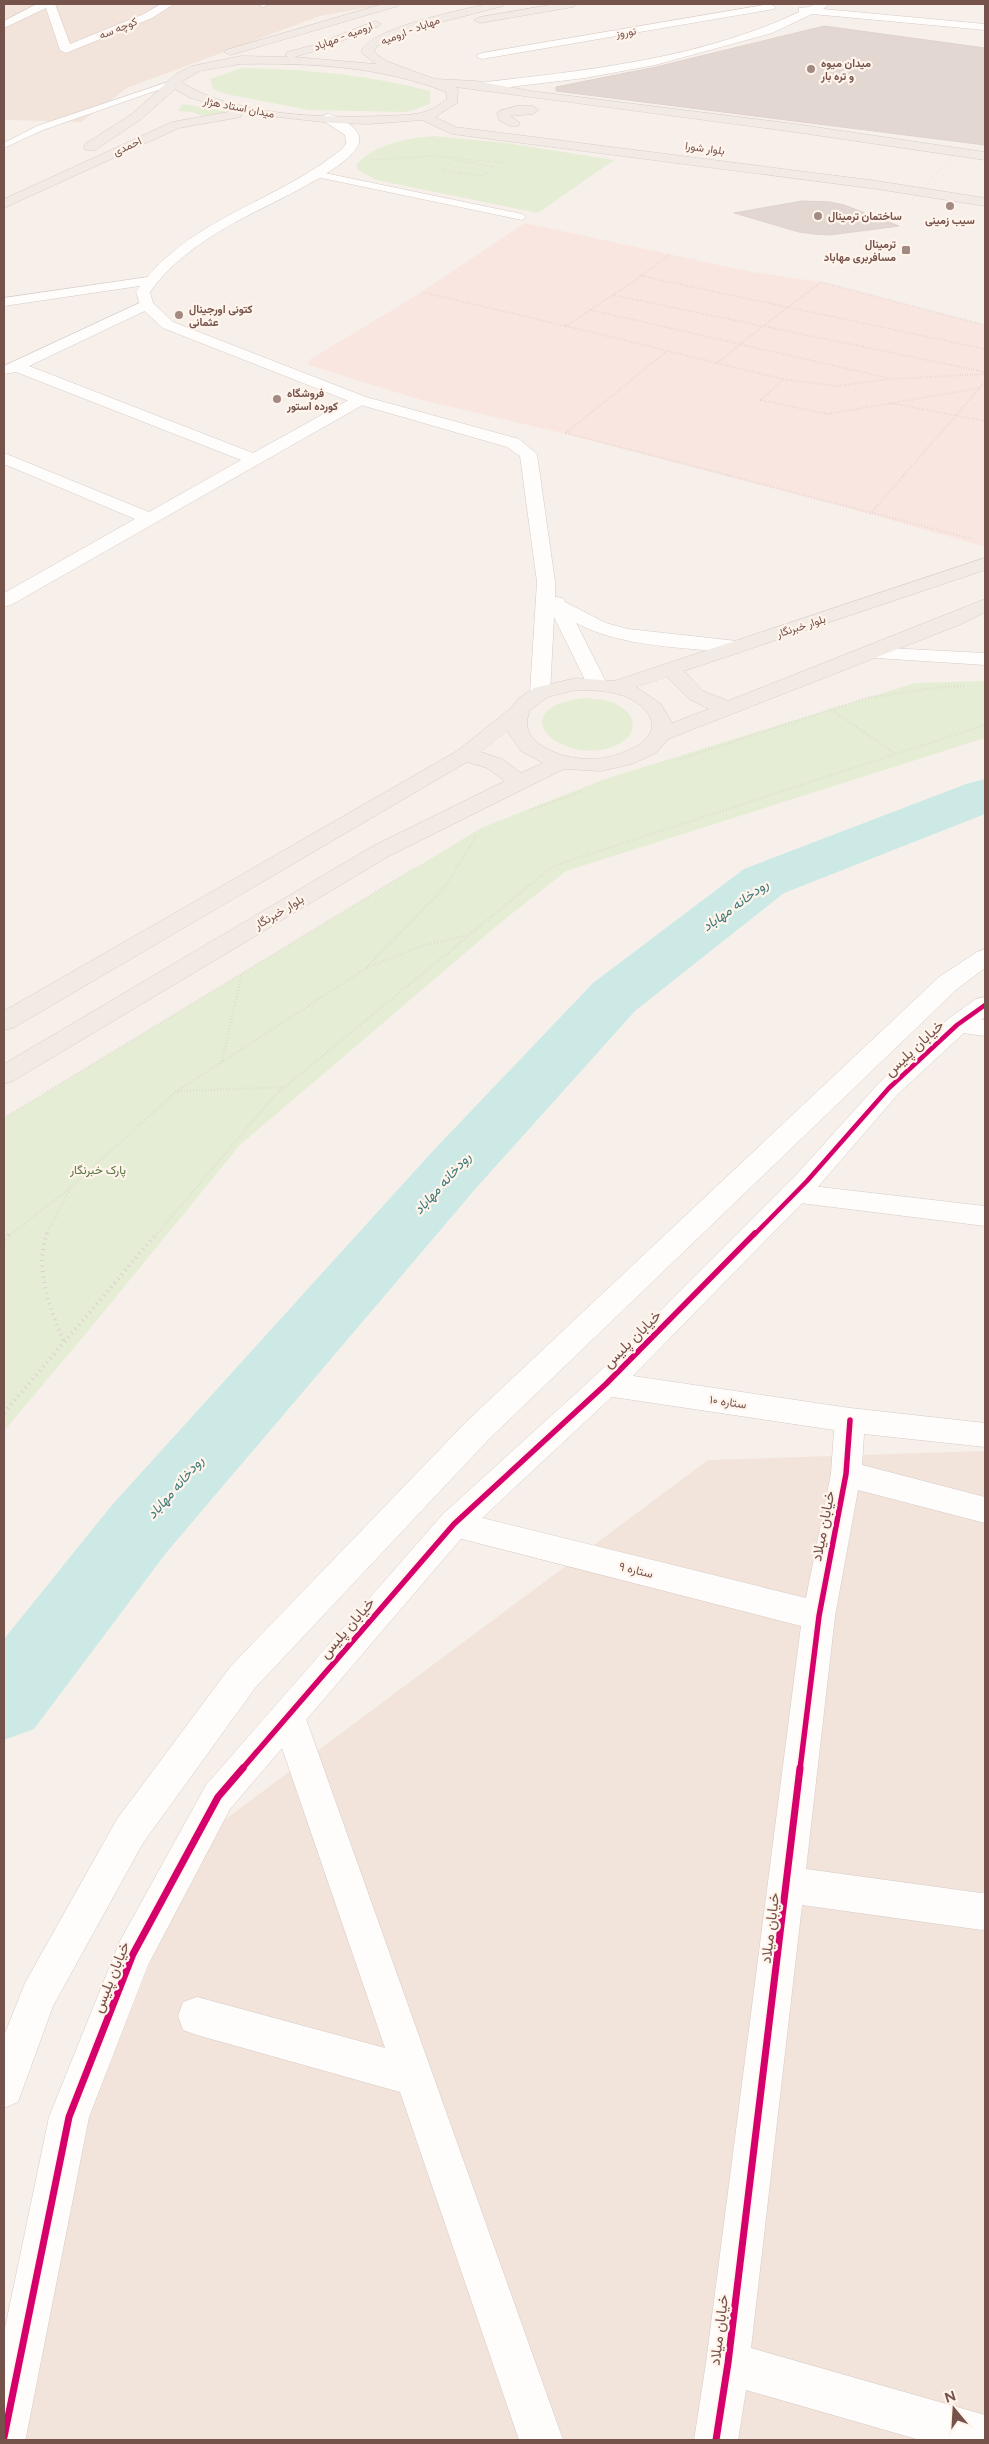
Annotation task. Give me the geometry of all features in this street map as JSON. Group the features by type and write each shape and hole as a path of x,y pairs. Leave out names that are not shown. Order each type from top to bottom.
{"main road":[{"path":"174,83 180,75 190,69 233,51 394,4"},
{"name":"مهاباد - ارومیه","path":"433,82 372,57 368,53 368,49 386,37 446,16 499,4"},
{"path":"406,42 466,23 573,4"},
{"name":"ارومیه - مهاباد","path":"241,60 303,51 383,21"},
{"path":"382,62 390,52"},
{"path":"190,69 241,60 279,60 345,65 405,74 477,98"},
{"path":"433,82 485,86 531,95 748,118 985,156"},
{"name":"میدان استاد هژار","path":"174,83 182,92 205,101 257,112 328,118 379,119 424,116 442,110 453,100 452,90"},
{"name":"احمدی","path":"76,154 136,117 174,83"},
{"path":"495,102 538,110 517,110 503,114 504,118 519,123 495,121"},
{"name":"احمدی","path":"4,204 167,118 257,112"},
{"path":"424,116 466,118"},
{"path":"424,116 452,130 696,161 985,202"},
{"path":"136,117 167,118"},
{"path":"615,138 696,161"},
{"path":"4,190 26,180"},
{"name":"بلوار خبرنگار","path":"607,686 672,669 985,564"},
{"path":"660,735 952,621 985,605"},
{"path":"672,669 691,693 705,702 729,708"},
{"path":"4,1022 464,755 518,712 526,701 540,693 576,684 607,686 641,698 658,712 662,724 660,735 652,746 639,755 622,762 601,765 561,762 541,755 527,746 518,735 515,723 518,712"},
{"path":"464,755 482,757 496,763 519,783"},
{"name":"بلوار خبرنگار","path":"4,1076 381,851 561,762"}],"street":[{"path":"4,25 45,4"},
{"name":"کوچه سه","path":"50,4 66,50 148,16 169,4"},
{"path":"742,4 985,27"},
{"path":"485,86 585,74 655,61 768,31 824,4"},
{"name":"نوروز","path":"482,56 780,8"},
{"path":"328,118 346,128 351,135 353,142 349,150 315,174 238,216 176,258 148,281 143,292 146,305 168,325 360,400 514,443 528,454 546,582 540,693"},
{"path":"4,302 148,281"},
{"path":"10,369 146,305"},
{"path":"10,369 255,460"},
{"path":"4,601 360,400"},
{"path":"4,458 150,519"},
{"path":"4,580 25,589"},
{"path":"546,582 607,686"},
{"path":"558,605 599,627 627,635 737,647"},
{"path":"868,653 985,660"},
{"name":"خیابان پلیس","path":"4,2088 38,1996 130,1831 243,1676 477,1431 948,983 985,957"},
{"name":"خیابان پلیس","path":"4,2437 69,2118 132,1954 218,1797 454,1524 606,1384 794,1194 889,1088 971,1027 985,1005"},
{"path":"794,1194 985,1216"},
{"name":"ستاره ۱۰","path":"606,1384 850,1420 985,1436"},
{"name":"خیابان میلاد","path":"716,2440 728,2364 788,1885 819,1616 846,1474 850,1420"},
{"path":"846,1474 985,1510"},
{"name":"ستاره ۹","path":"454,1524 819,1616"},
{"path":"288,1716 541,2440"},
{"path":"788,1885 982,1912 985,1910"},
{"path":"197,2016 414,2076"},
{"path":"728,2364 985,2436"}],"lane":[{"path":"4,146 40,128 174,83"},
{"path":"315,174 522,217"}],"path":[{"path":"912,199 960,149"},
{"path":"472,163 486,157"},
{"path":"454,160 495,166 483,176 461,173 442,170 454,160"},
{"path":"450,183 461,173"},
{"path":"566,326 669,255"},
{"path":"640,276 985,348"},
{"path":"717,362 820,282 985,325"},
{"path":"422,292 783,379 838,386 890,379 985,373"},
{"path":"613,295 985,373"},
{"path":"591,310 890,379"},
{"path":"668,351 566,433 870,514 976,540"},
{"path":"783,379 761,400 827,414 981,388"},
{"path":"870,514 985,382"},
{"path":"886,403 985,421"},
{"path":"672,761 866,698 942,687 968,686"},
{"path":"831,710 896,754"},
{"path":"4,1413 275,1095 553,866 985,725"},
{"path":"526,812 588,790"},
{"path":"364,969 445,887 481,828 472,833"},
{"path":"4,1118 423,863"},
{"path":"4,1239 70,1188 177,1091 364,969 421,946 470,935"},
{"path":"222,1062 242,972"},
{"path":"177,1091 285,1087"},
{"path":"64,1342 52,1315 43,1270 44,1242 70,1188"}],"shaded area":[{"path":"4,4 387,4 320,16 127,88 81,122 4,120"},
{"path":"525,223 752,272 821,282 985,325 985,547 870,514 566,434 421,400 308,365 309,360 417,295"},
{"path":"985,1451 985,2440 4,2440 4,2333 199,1839 708,1460"}],"green space":[{"path":"242,68 313,71 406,85 430,91 430,104 408,112 309,110 226,94 213,89 210,79"},
{"path":"183,104 228,112 202,116 192,112 178,111"},
{"path":"433,136 506,143 614,160 538,213 376,180 357,169 357,164 364,157 382,147 402,140"},
{"name":"پارک خبرنگار","path":"985,681 985,738 566,871 505,919 240,1145 4,1431 4,1118 481,828 605,779 915,683"},
{"path":"584,698 611,702 627,712 633,722 633,728 626,739 619,744 599,750 579,750 561,744 549,735 542,725 545,714 558,704"}],"building":[{"name":"میدان میوه و تره بار","path":"824,26 985,48 985,145 556,91 556,87 656,67"},
{"name":"ساختمان ترمینال","path":"802,201 830,202 844,205 899,226 830,235 814,234 799,232 734,213"}],"waterway":[{"name":"رودخانه مهاباد","path":"4,1702 139,1529 454,1170 614,997 764,881 985,795"}],"cycle path":[{"path":"4,2437 69,2117 133,1954 218,1797 454,1524 606,1384 807,1181 889,1088 957,1025 985,1005"},
{"path":"716,2440 728,2363 819,1616 846,1474 850,1420"}],"place":[{"name":"میدان میوه و تره بار","path":"811,69"},
{"name":"سیب زمینی","path":"950,206"},
{"name":"ساختمان ترمینال","path":"818,216"},
{"name":"ترمینال مسافربری مهاباد","path":"906,250"},
{"name":"کتونی اورجینال عثمانی","path":"179,315"},
{"name":"فروشگاه کورده استور","path":"277,399"}]}
